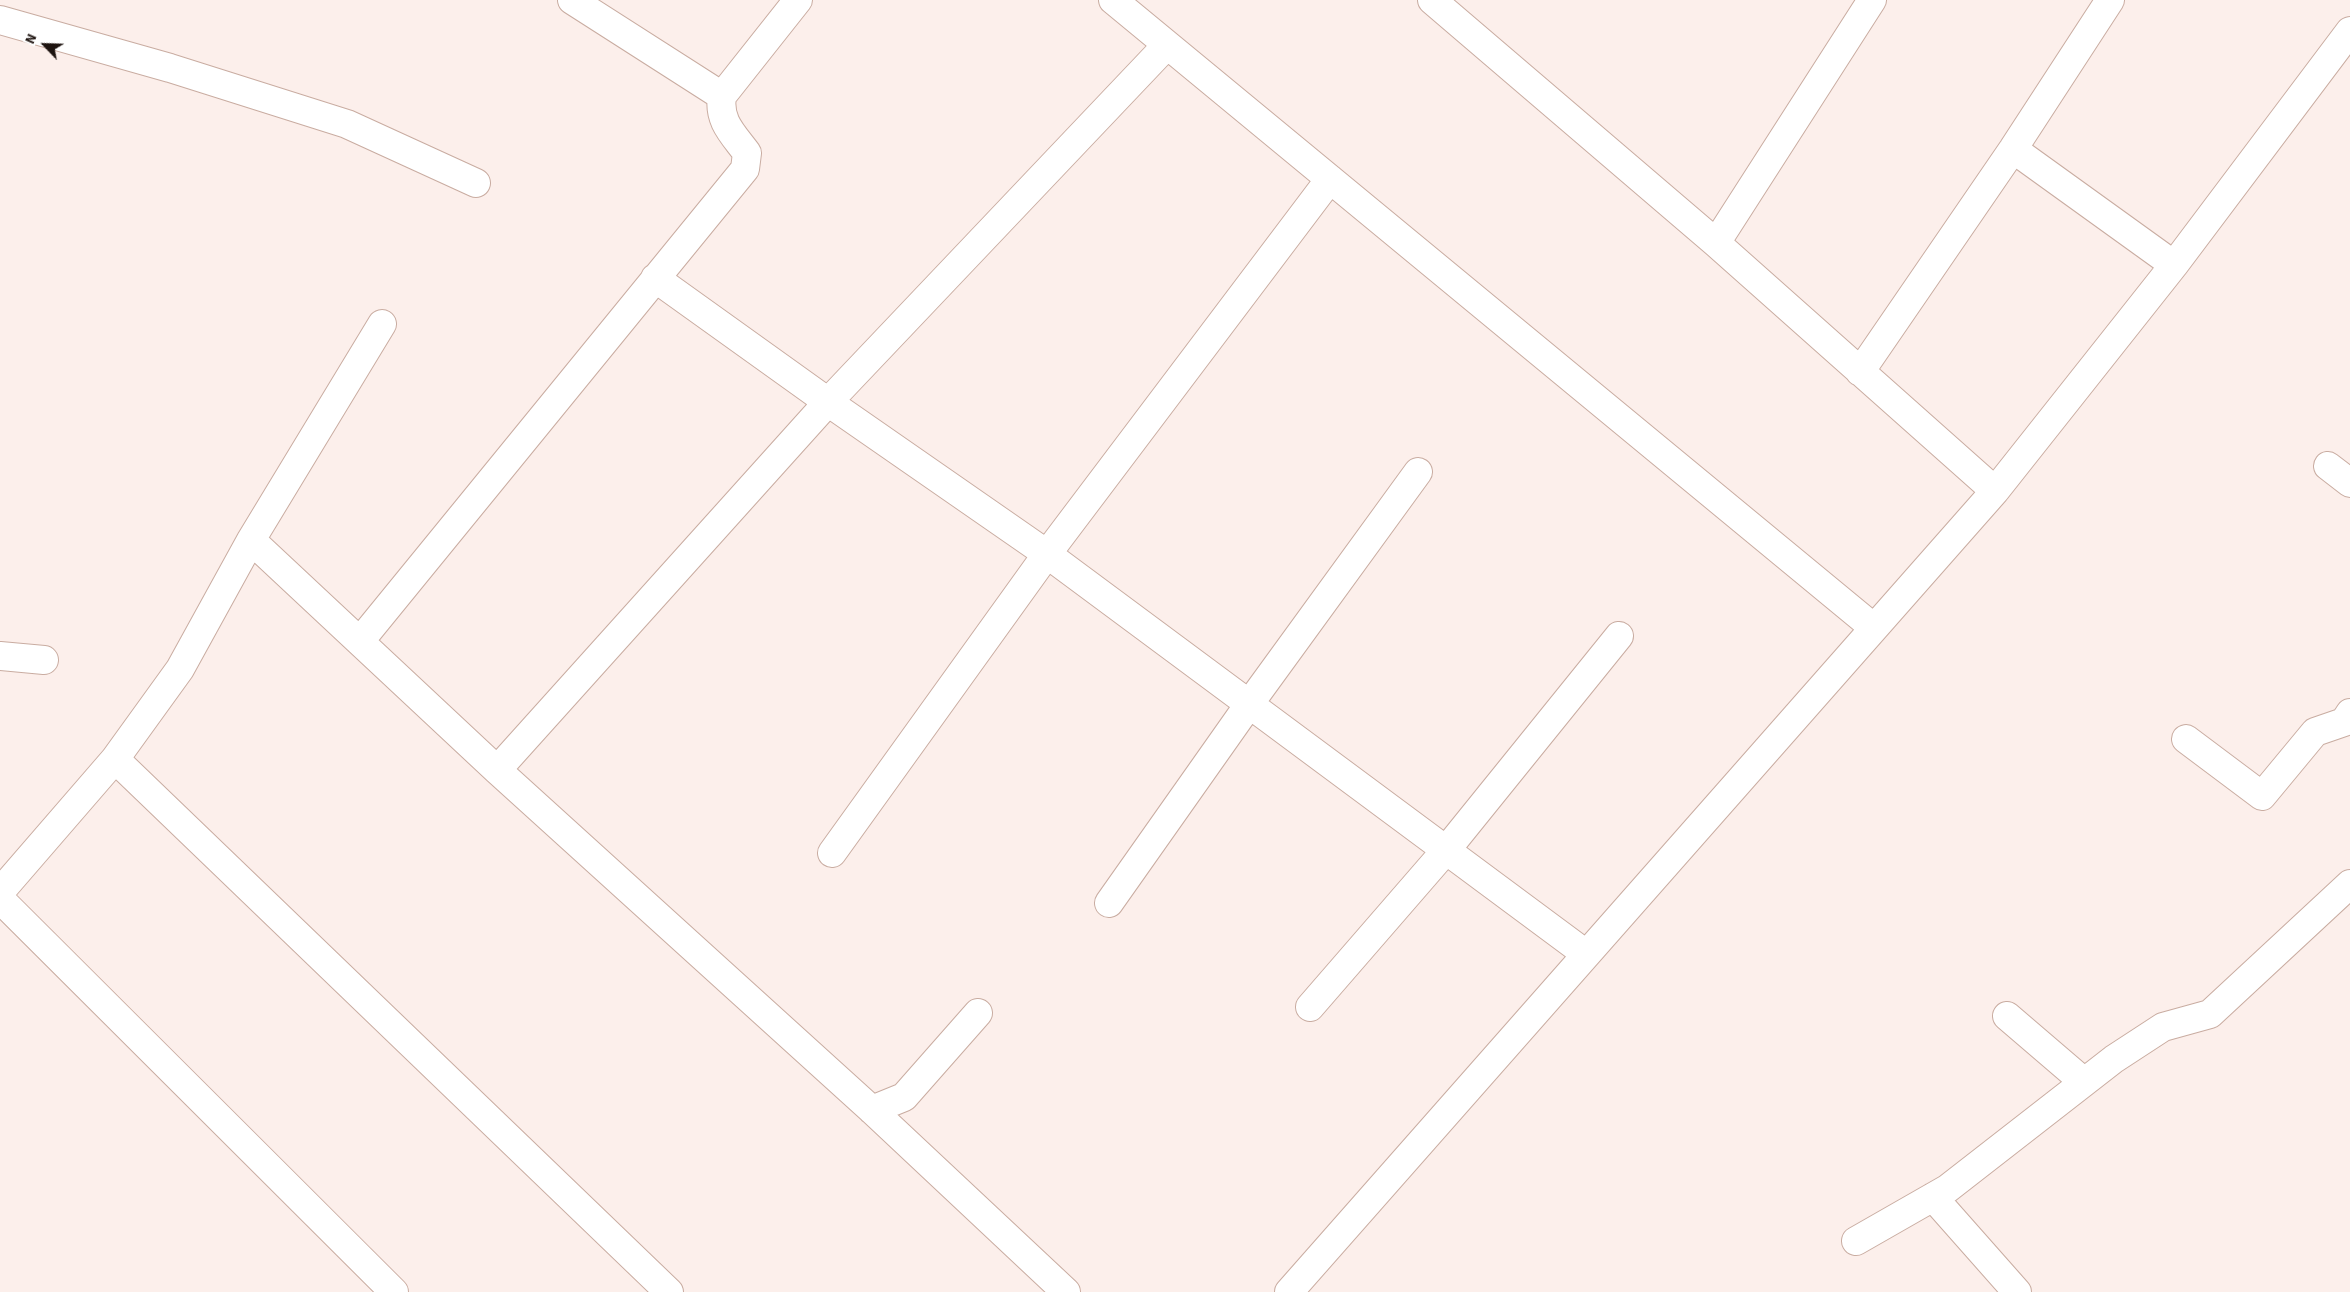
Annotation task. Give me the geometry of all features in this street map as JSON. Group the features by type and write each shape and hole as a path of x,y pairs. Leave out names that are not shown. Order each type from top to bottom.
{"street":[{"path":"572,0 722,96"},
{"path":"360,641 745,169 747,153 725,123 720,110 722,96 798,0"},
{"path":"1112,0 1874,628"},
{"path":"1432,0 1716,243 1995,492"},
{"path":"1716,243 1872,0"},
{"path":"1860,372 2013,149 2110,0"},
{"path":"0,20 170,68 347,124 476,183"},
{"path":"1288,1292 1995,492 2174,265 2350,31"},
{"path":"497,770 828,402 1167,45"},
{"path":"2013,149 2174,265"},
{"path":"832,853 1047,554 1330,179"},
{"path":"655,278 828,402 1047,554 1586,954"},
{"path":"0,892 115,758 180,669 251,540 382,324"},
{"path":"2328,466 2350,483"},
{"path":"1109,903 1250,703 1418,472"},
{"path":"251,540 497,770 872,1110 1066,1292"},
{"path":"1310,1008 1447,849 1620,636"},
{"path":"0,656 44,660"},
{"path":"2186,740 2262,796 2315,732 2348,721"},
{"path":"115,758 669,1292"},
{"path":"1856,1241 1947,1189 2114,1059 2163,1027 2210,1014 2350,884"},
{"path":"0,899 394,1292"},
{"path":"872,1110 904,1097 978,1013"},
{"path":"2007,1016 2084,1082"},
{"path":"1933,1197 2018,1292"}]}
